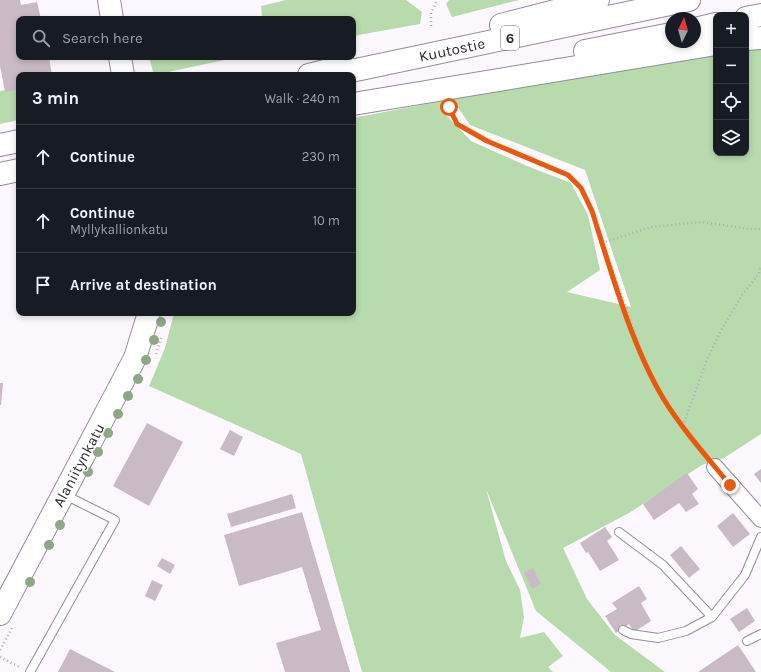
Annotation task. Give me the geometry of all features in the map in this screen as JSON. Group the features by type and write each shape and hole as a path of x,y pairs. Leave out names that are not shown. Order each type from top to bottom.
{"main road":[{"path":"109,0 112,16"},
{"path":"321,72 598,0"},
{"name":"Kuutostie","path":"346,72 689,0"},
{"path":"749,17 761,15"},
{"path":"701,28 713,25"},
{"name":"Kuutostie","path":"356,98 665,35"},
{"path":"749,39 761,38"},
{"path":"356,104 713,44"},
{"path":"120,60 122,72"},
{"path":"0,145 16,142"},
{"path":"0,174 16,171"},
{"name":"Alaniitynkatu","path":"0,614 135,358 149,316"}],"street":[{"path":"715,467 761,519"}],"lane":[{"path":"29,672 115,520 64,494"},
{"path":"619,532 663,565 712,617"},
{"path":"623,630 631,634 658,638 686,631 712,617 745,575 761,537"},
{"path":"747,641 761,634"}],"path":[{"path":"431,26 431,13 437,0"},
{"path":"449,107 457,124 487,141 568,175 581,188 592,211 602,244 647,368 664,399 715,467"},
{"path":"602,244 651,227 702,222 749,229 761,228"},
{"path":"683,426 708,359 722,329 742,295 759,274 761,266"},
{"path":"0,657 29,672"}],"green space":[{"path":"286,0 406,0 422,12 420,24 356,35 356,16 262,16 261,6"},
{"path":"449,0 519,0 452,17 446,4"},
{"path":"761,45 761,434 724,458 702,465 629,513 563,548 587,599 615,635 665,672 611,672 536,611 486,489 506,561 520,590 524,617 520,638 544,632 563,656 548,667 553,672 362,672 301,454 149,386 165,348 173,316 356,316 356,117 442,101 444,113 471,141 527,166 571,183 588,215 600,270 567,292 631,307 585,170 470,125 452,99 713,52 713,156 749,156 749,47"},
{"path":"150,60 225,60 168,72 153,72"},
{"path":"16,88 16,121 0,124 0,91"}],"building":[{"path":"0,0 20,0 21,5 37,2 40,16 16,16 16,60 50,60 52,72 16,72 16,90 5,92 0,66"},
{"path":"0,383 3,383 1,405 0,405"},
{"path":"147,423 183,442 149,506 113,486"},
{"path":"230,430 243,437 234,456 220,449"},
{"path":"761,469 761,483 754,474"},
{"path":"687,473 698,489 692,494 699,504 686,512 679,503 654,520 643,504"},
{"path":"292,494 296,508 231,527 227,514"},
{"path":"302,512 350,672 285,672 276,643 321,630 302,567 239,586 224,535"},
{"path":"733,513 750,534 733,547 717,526"},
{"path":"605,527 612,537 607,541 619,560 600,571 588,552 586,553 580,543"},
{"path":"681,546 700,569 689,578 670,555"},
{"path":"162,558 175,565 170,574 157,566"},
{"path":"533,568 541,584 532,589 524,573"},
{"path":"152,580 163,585 155,601 145,596"},
{"path":"639,586 647,599 641,603 651,621 634,632 629,624 616,633 605,616 617,609 612,603"},
{"path":"747,608 755,621 739,632 730,619"},
{"path":"738,645 756,672 698,672"},
{"path":"70,649 115,672 58,672"}],"route":[{"path":"449,107 457,124 487,141 545,164 568,175 581,188 592,211 602,244 647,368 664,399 683,426 730,485"}]}
